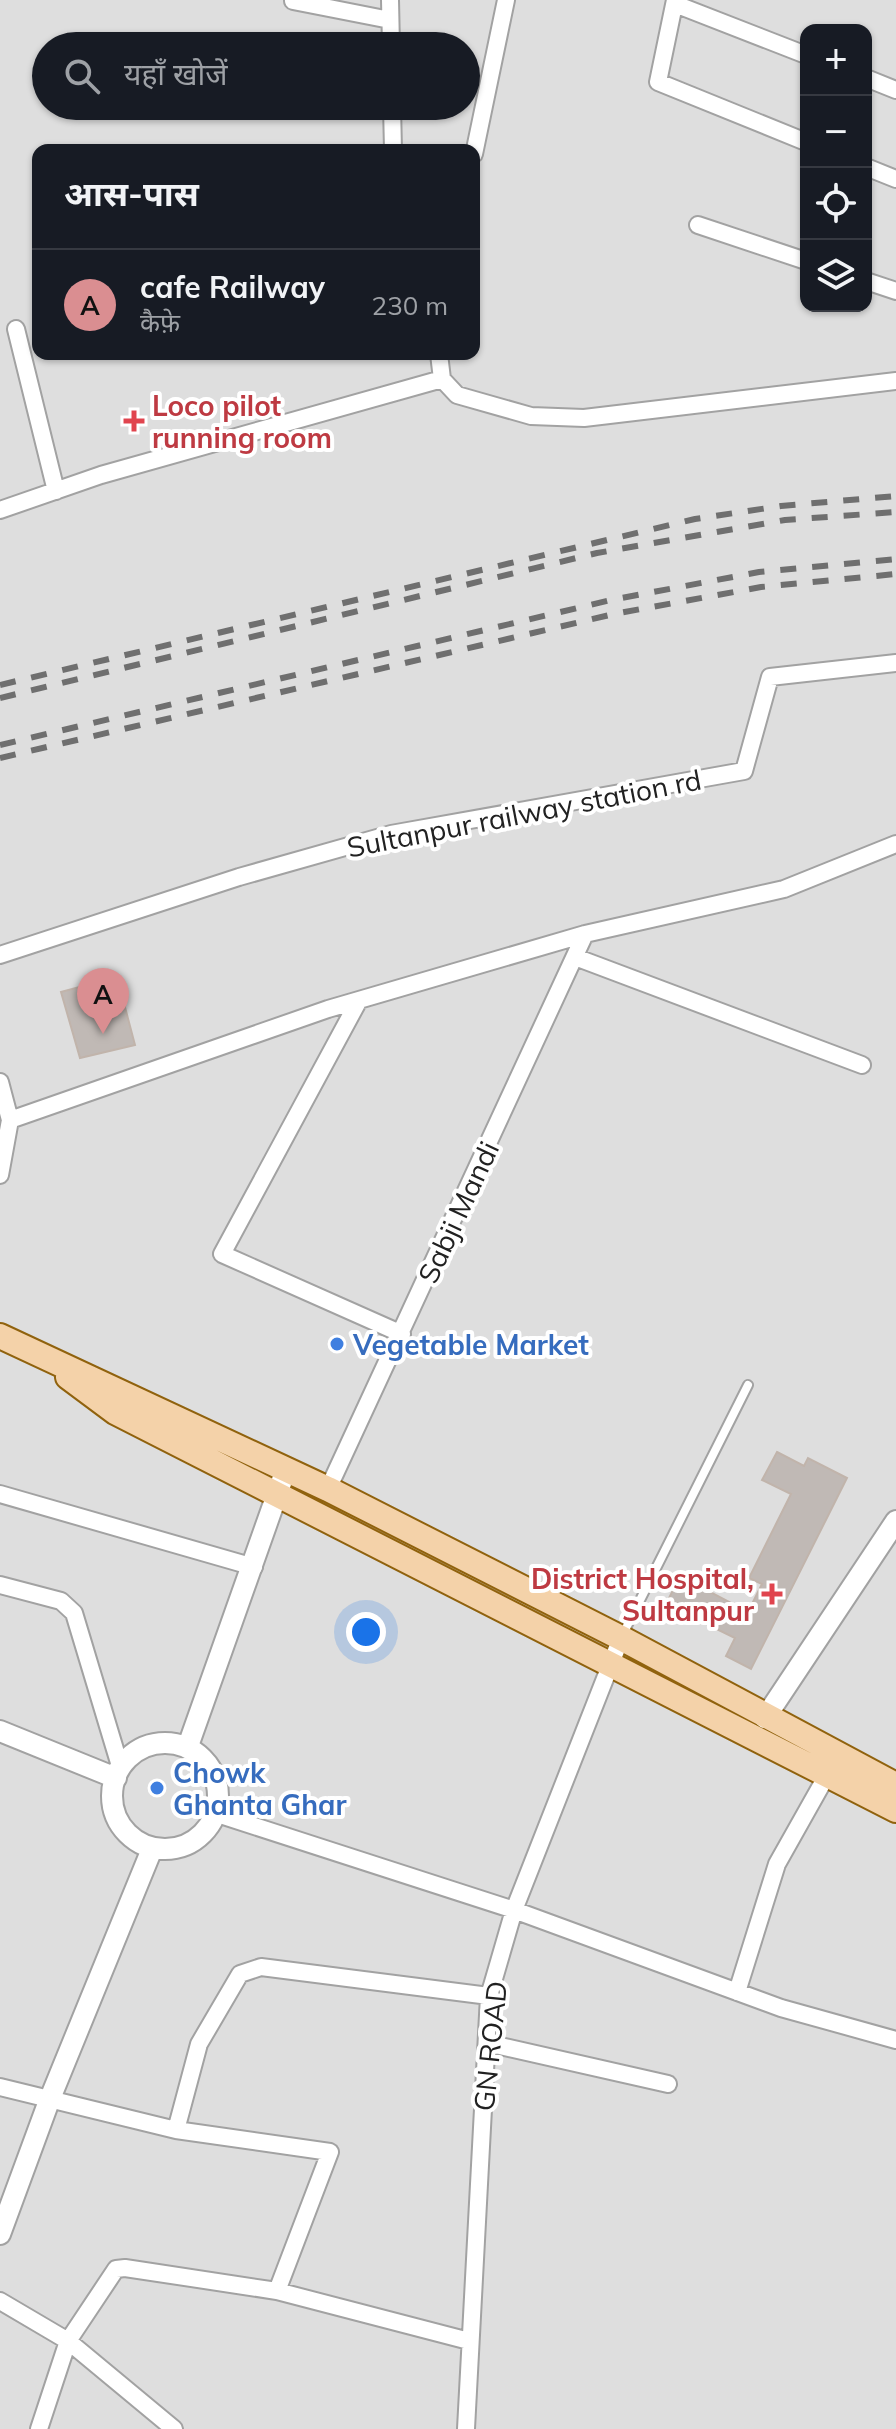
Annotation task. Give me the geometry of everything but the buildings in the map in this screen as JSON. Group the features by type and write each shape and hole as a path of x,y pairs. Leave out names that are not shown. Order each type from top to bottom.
{"main road":[{"path":"0,1336 114,1386 328,1489 621,1638 765,1718 896,1810"},
{"path":"41,1356 115,1412 611,1663 832,1766 896,1785"}],"street":[{"path":"390,0 390,32"},
{"path":"476,144 506,0"},
{"path":"293,1 390,20"},
{"path":"800,53 675,2 658,82 800,140"},
{"path":"872,80 896,90"},
{"path":"392,120 393,144"},
{"path":"868,168 896,179"},
{"path":"698,225 800,259"},
{"path":"872,283 896,291"},
{"path":"16,329 56,491"},
{"path":"440,360 442,379 457,395 531,416 584,418 896,381"},
{"path":"0,510 442,379"},
{"name":"Sultanpur railway station rd","path":"0,955 239,877 391,834 744,771 770,677 896,663"},
{"path":"10,1120 328,1009 585,934 784,889 896,844"},
{"name":"Sabji Mandi","path":"328,1489 585,934"},
{"path":"575,957 862,1065"},
{"path":"358,1002 222,1254 402,1334"},
{"path":"0,1082 10,1120 0,1175"},
{"path":"188,1746 254,1567 286,1469"},
{"path":"0,1494 254,1567"},
{"path":"765,1718 896,1521"},
{"path":"0,1585 61,1601 74,1613 118,1772"},
{"name":"GN ROAD","path":"466,2429 489,1996 514,1910 621,1638"},
{"path":"0,1731 118,1772"},
{"path":"163,1741 188,1746 209,1763 219,1788 217,1814 202,1836 179,1849 152,1849 130,1837 115,1816 111,1790 118,1772 138,1748 163,1741"},
{"path":"737,1992 777,1864 832,1766"},
{"path":"217,1814 514,1910 737,1992 896,2040"},
{"path":"0,2232 49,2101 152,1849"},
{"path":"176,2130 199,2044 240,1974 261,1967 489,1996"},
{"path":"487,2043 668,2084"},
{"path":"0,2087 176,2130 330,2152 277,2291"},
{"path":"39,2429 68,2341 116,2269 277,2291 469,2341"},
{"path":"0,2301 68,2341 174,2429"}],"lane":[{"path":"621,1638 748,1385"}],"shaded area":[{"path":"0,0 896,0 896,2429 0,2429"}],"railway":[{"path":"0,685 695,519 781,506 896,496"},
{"path":"0,698 597,553 785,520 896,512"},
{"path":"0,745 611,600 759,572 896,559"},
{"path":"0,758 614,614 761,587 896,574"}],"place":[{"name":"Loco pilot running room","path":"134,421"},
{"name":"cafe Railway","path":"103,1034"},
{"name":"Vegetable Market","path":"337,1344"},
{"name":"District Hospital, Sultanpur","path":"772,1594"},
{"name":"Chowk Ghanta Ghar","path":"157,1788"}]}
